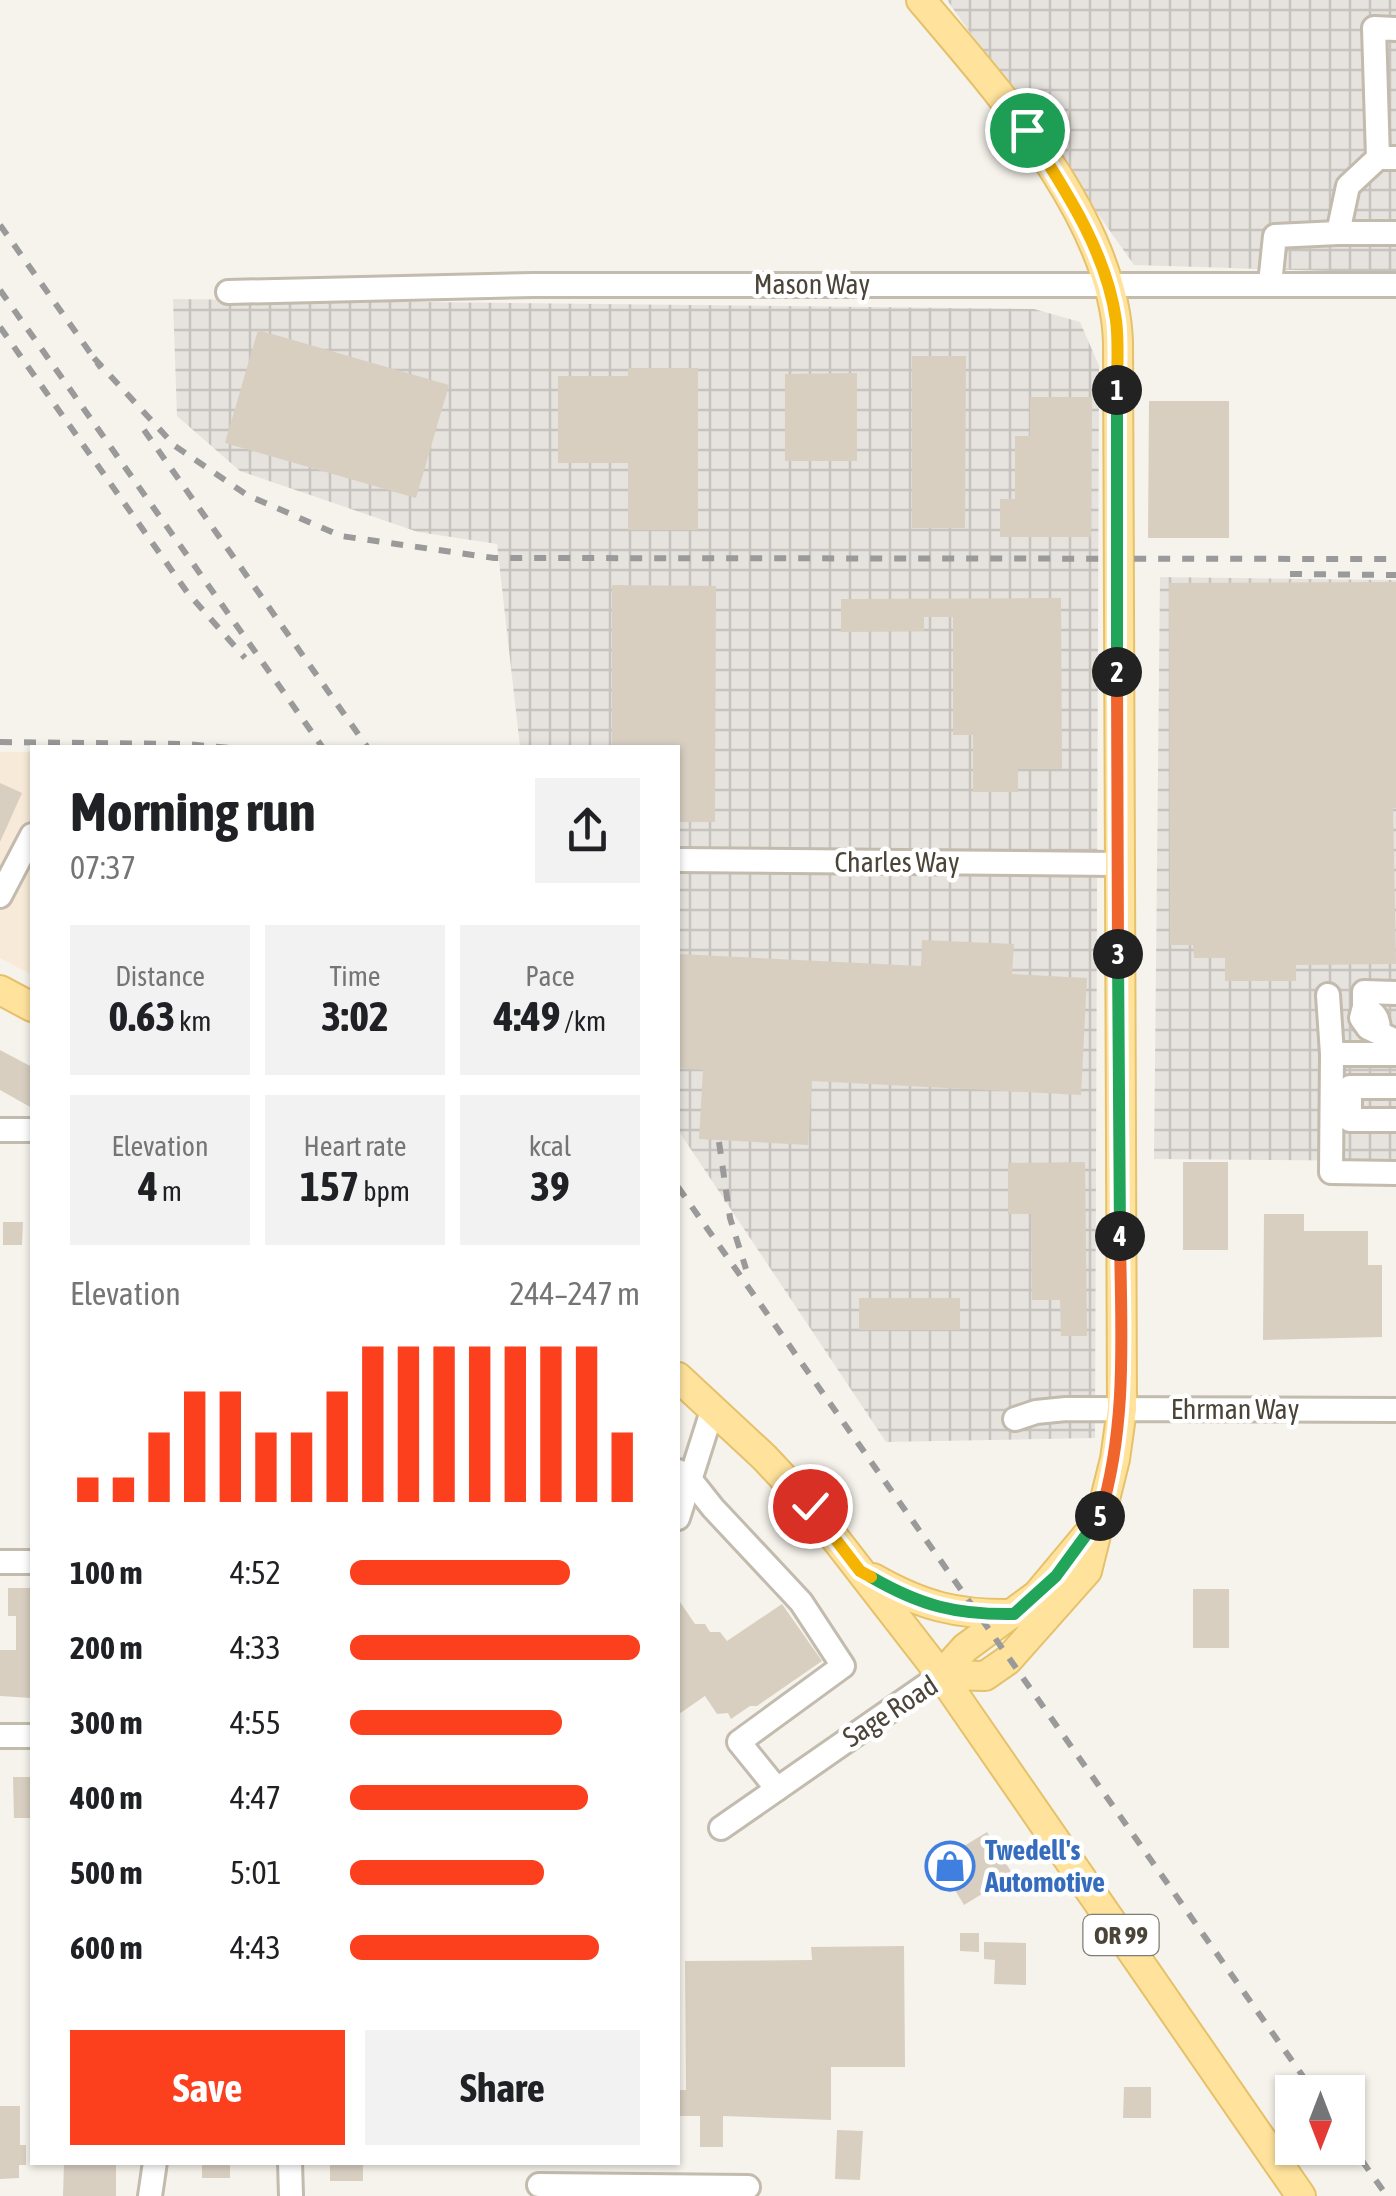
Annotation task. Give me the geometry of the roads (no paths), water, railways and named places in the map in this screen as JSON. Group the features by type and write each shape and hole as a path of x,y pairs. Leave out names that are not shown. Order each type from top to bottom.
{"main road":[{"name":"Sage Road","path":"921,0 1027,130 1064,187 1108,284 1118,342 1122,1409 1115,1459 1087,1570 1008,1660 985,1676 941,1674"},
{"path":"0,990 30,1006"},
{"name":"OR 99","path":"680,1379 810,1506 941,1674 1301,2196"},
{"path":"941,1674 965,1648 1014,1614 1056,1576 1098,1522"},
{"path":"860,1571 903,1596 950,1612 1014,1614"}],"street":[{"path":"1338,233 1348,186 1387,158 1374,28 1396,29"},
{"path":"1270,284 1275,236 1396,233"},
{"name":"Mason Way","path":"228,292 534,285 1396,284"},
{"path":"0,896 30,839"},
{"name":"Charles Way","path":"680,860 1117,864"},
{"path":"1388,1036 1373,1011 1364,1006 1364,992 1396,992"},
{"path":"1328,995 1332,1172 1396,1173"},
{"path":"1332,1054 1396,1054"},
{"path":"1396,1087 1350,1087 1350,1120 1396,1120"},
{"path":"0,1130 30,1130"},
{"path":"680,1504 684,1475 713,1408"},
{"name":"Ehrman Way","path":"1014,1419 1036,1412 1122,1409 1396,1410"},
{"path":"684,1475 802,1602 844,1666 739,1742 776,1788"},
{"path":"0,1562 30,1562"},
{"name":"Sage Road","path":"720,1828 941,1674"},
{"path":"0,1736 30,1736"},
{"path":"150,2196 155,2165"},
{"path":"290,2165 291,2196"},
{"path":"539,2181 748,2188"}],"railway":[{"path":"0,225 101,368"},
{"path":"0,290 321,745"},
{"path":"0,327 187,592 245,658"},
{"path":"94,358 175,446 247,495 341,536 494,558 1396,559"},
{"path":"144,430 366,745"},
{"path":"1290,574 1396,575"},
{"path":"0,742 197,745"},
{"path":"719,1142 730,1218 746,1269"},
{"path":"680,1190 1302,2075"},
{"path":"1365,2165 1387,2196"}],"place":[{"name":"Twedell's Automotive","path":"950,1866"}]}
